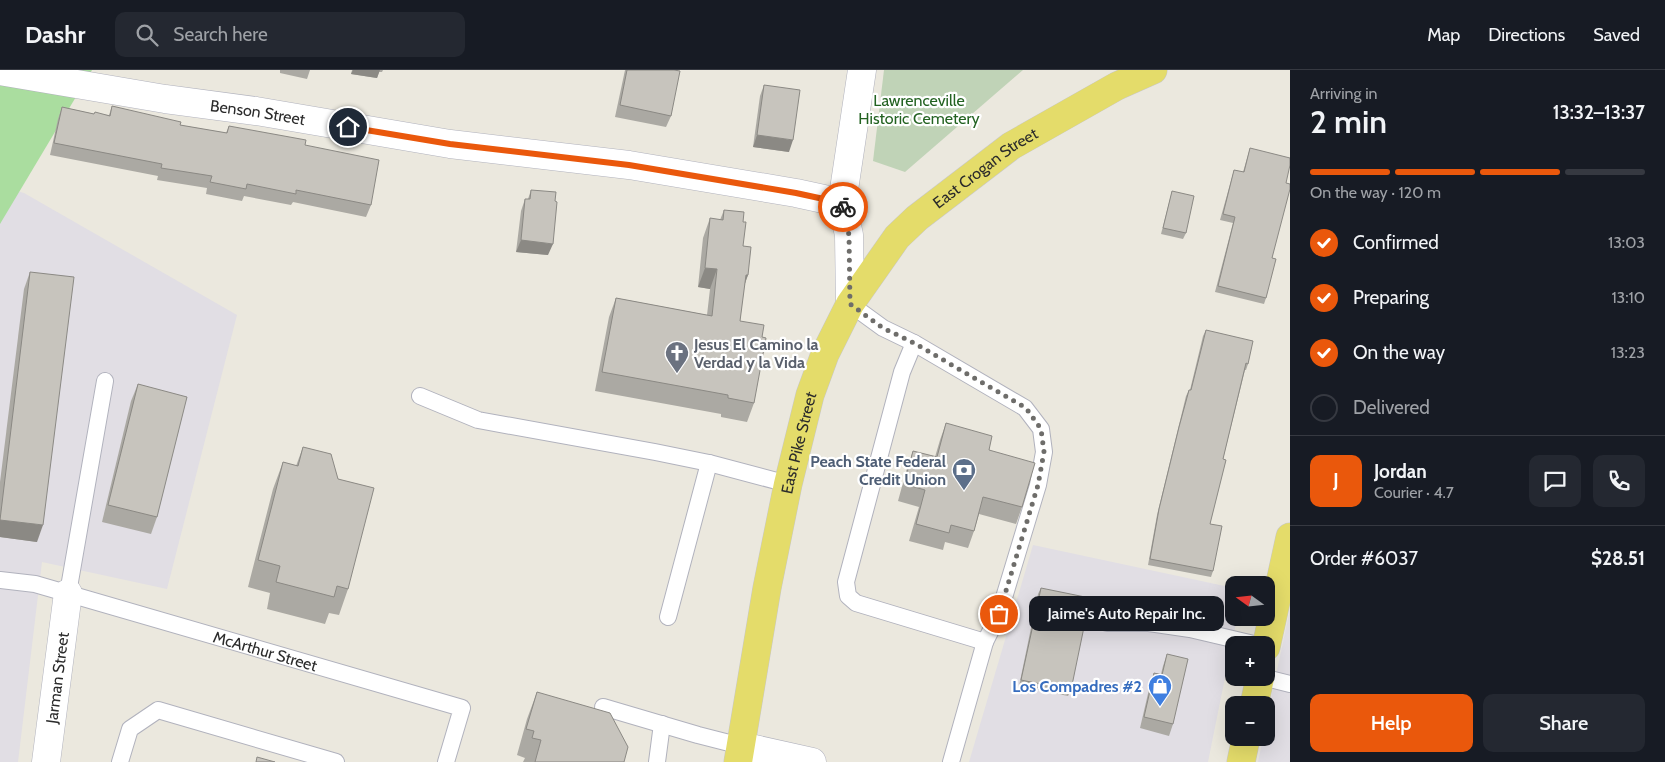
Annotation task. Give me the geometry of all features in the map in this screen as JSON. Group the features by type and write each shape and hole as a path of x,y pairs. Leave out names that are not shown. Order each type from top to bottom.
{"main road":[{"name":"East Crogan Street","path":"850,304 897,237 917,218 1011,146 1117,86 1152,70"},
{"name":"East Pike Street","path":"740,754 767,588 788,484 813,387 825,354 850,304"},
{"path":"1268,636 1290,537"},
{"path":"1241,762 1244,746"}],"street":[{"name":"East Pike Street","path":"850,304 849,235 842,203 862,70"},
{"name":"Benson Street","path":"0,72 165,99 256,111 450,144 629,165 796,193 842,203"},
{"name":"Jarman Street","path":"46,762 68,593"},
{"path":"740,754 812,762"}],"lane":[{"path":"850,304 883,328 914,343 1026,408 1041,429 1044,452 1038,485 999,614 985,642 951,762"},
{"path":"914,343 902,372 846,582 848,596 856,603 985,642"},
{"path":"68,593 105,381"},
{"path":"420,396 478,420 655,452 788,484"},
{"path":"668,617 710,464"},
{"name":"McArthur Street","path":"0,580 35,584 68,593 462,708 446,762"},
{"path":"1107,622 1149,623 1190,629 1225,637"},
{"path":"1275,680 1290,684"},
{"path":"603,707 698,735 740,754"},
{"path":"120,762 130,728 158,710 336,762"},
{"path":"657,762 662,724"}],"shaded area":[{"path":"0,186 24,193 237,315 167,589 42,562 18,762 0,762"},
{"path":"1033,545 1225,586 1225,626 1235,626 1233,636 1225,636 1225,678 1208,762 969,762"},
{"path":"1290,610 1290,762 1258,762 1261,746 1275,746 1275,696 1271,696"}],"green space":[{"path":"0,70 92,70 0,224"},
{"name":"Lawrenceville Historic Cemetery","path":"884,70 1023,70 905,172 873,161"}],"building":[{"path":"627,70 680,71 671,116 620,105"},
{"path":"764,85 800,90 793,140 757,135"},
{"path":"112,106 181,122 180,125 227,133 229,126 306,140 305,145 379,160 371,205 296,190 296,194 247,184 246,189 210,182 212,176 161,168 162,164 54,143 62,107 110,116"},
{"path":"1250,148 1290,158 1286,183 1290,184 1290,189 1272,258 1276,259 1266,298 1218,286 1235,217 1223,214 1234,170 1244,172"},
{"path":"531,190 556,192 555,201 557,202 553,244 521,240 525,199 530,199"},
{"path":"1172,191 1194,196 1186,233 1163,228"},
{"path":"724,210 744,212 743,222 746,222 743,246 751,247 740,321 764,325 762,337 766,338 754,403 728,398 728,395 602,372 616,298 712,316 717,269 705,268 710,218 723,220"},
{"path":"30,272 74,277 43,525 0,520"},
{"path":"1206,330 1253,341 1223,459 1226,460 1210,524 1222,526 1213,571 1150,559 1159,509 1179,427 1189,390 1191,390"},
{"path":"138,384 187,397 157,517 108,505"},
{"name":"Peach State Federal Credit Union","path":"946,423 992,436 989,450 1035,463 1022,507 983,497 974,531 951,525 949,533 916,524 925,490 904,484 913,451 937,457"},
{"path":"303,447 331,454 338,479 374,488 348,589 337,586 334,597 276,582 280,566 258,560 283,462 298,466"},
{"path":"1041,588 1090,598 1071,690 1021,680"},
{"name":"Los Compadres #2","path":"1167,654 1188,659 1173,724 1144,717 1154,673 1162,675"},
{"path":"537,692 610,713 628,747 624,762 535,762 541,740 532,738 534,731 526,729"},
{"path":"257,757 275,762 256,762"}],"way so far":[{"path":"843,207 849,235 850,304 883,328 914,343 1026,408 1041,429 1044,452 1038,485 999,614"}],"place":[{"name":"Jesus El Camino la Verdad y la Vida","path":"677,374"},
{"name":"Peach State Federal Credit Union","path":"964,491"},
{"name":"Jaime's Auto Repair Inc.","path":"999,614"},
{"name":"Los Compadres #2","path":"1160,707"}],"route":[{"path":"348,127 450,144 629,165 796,193 842,203 843,207"}]}
